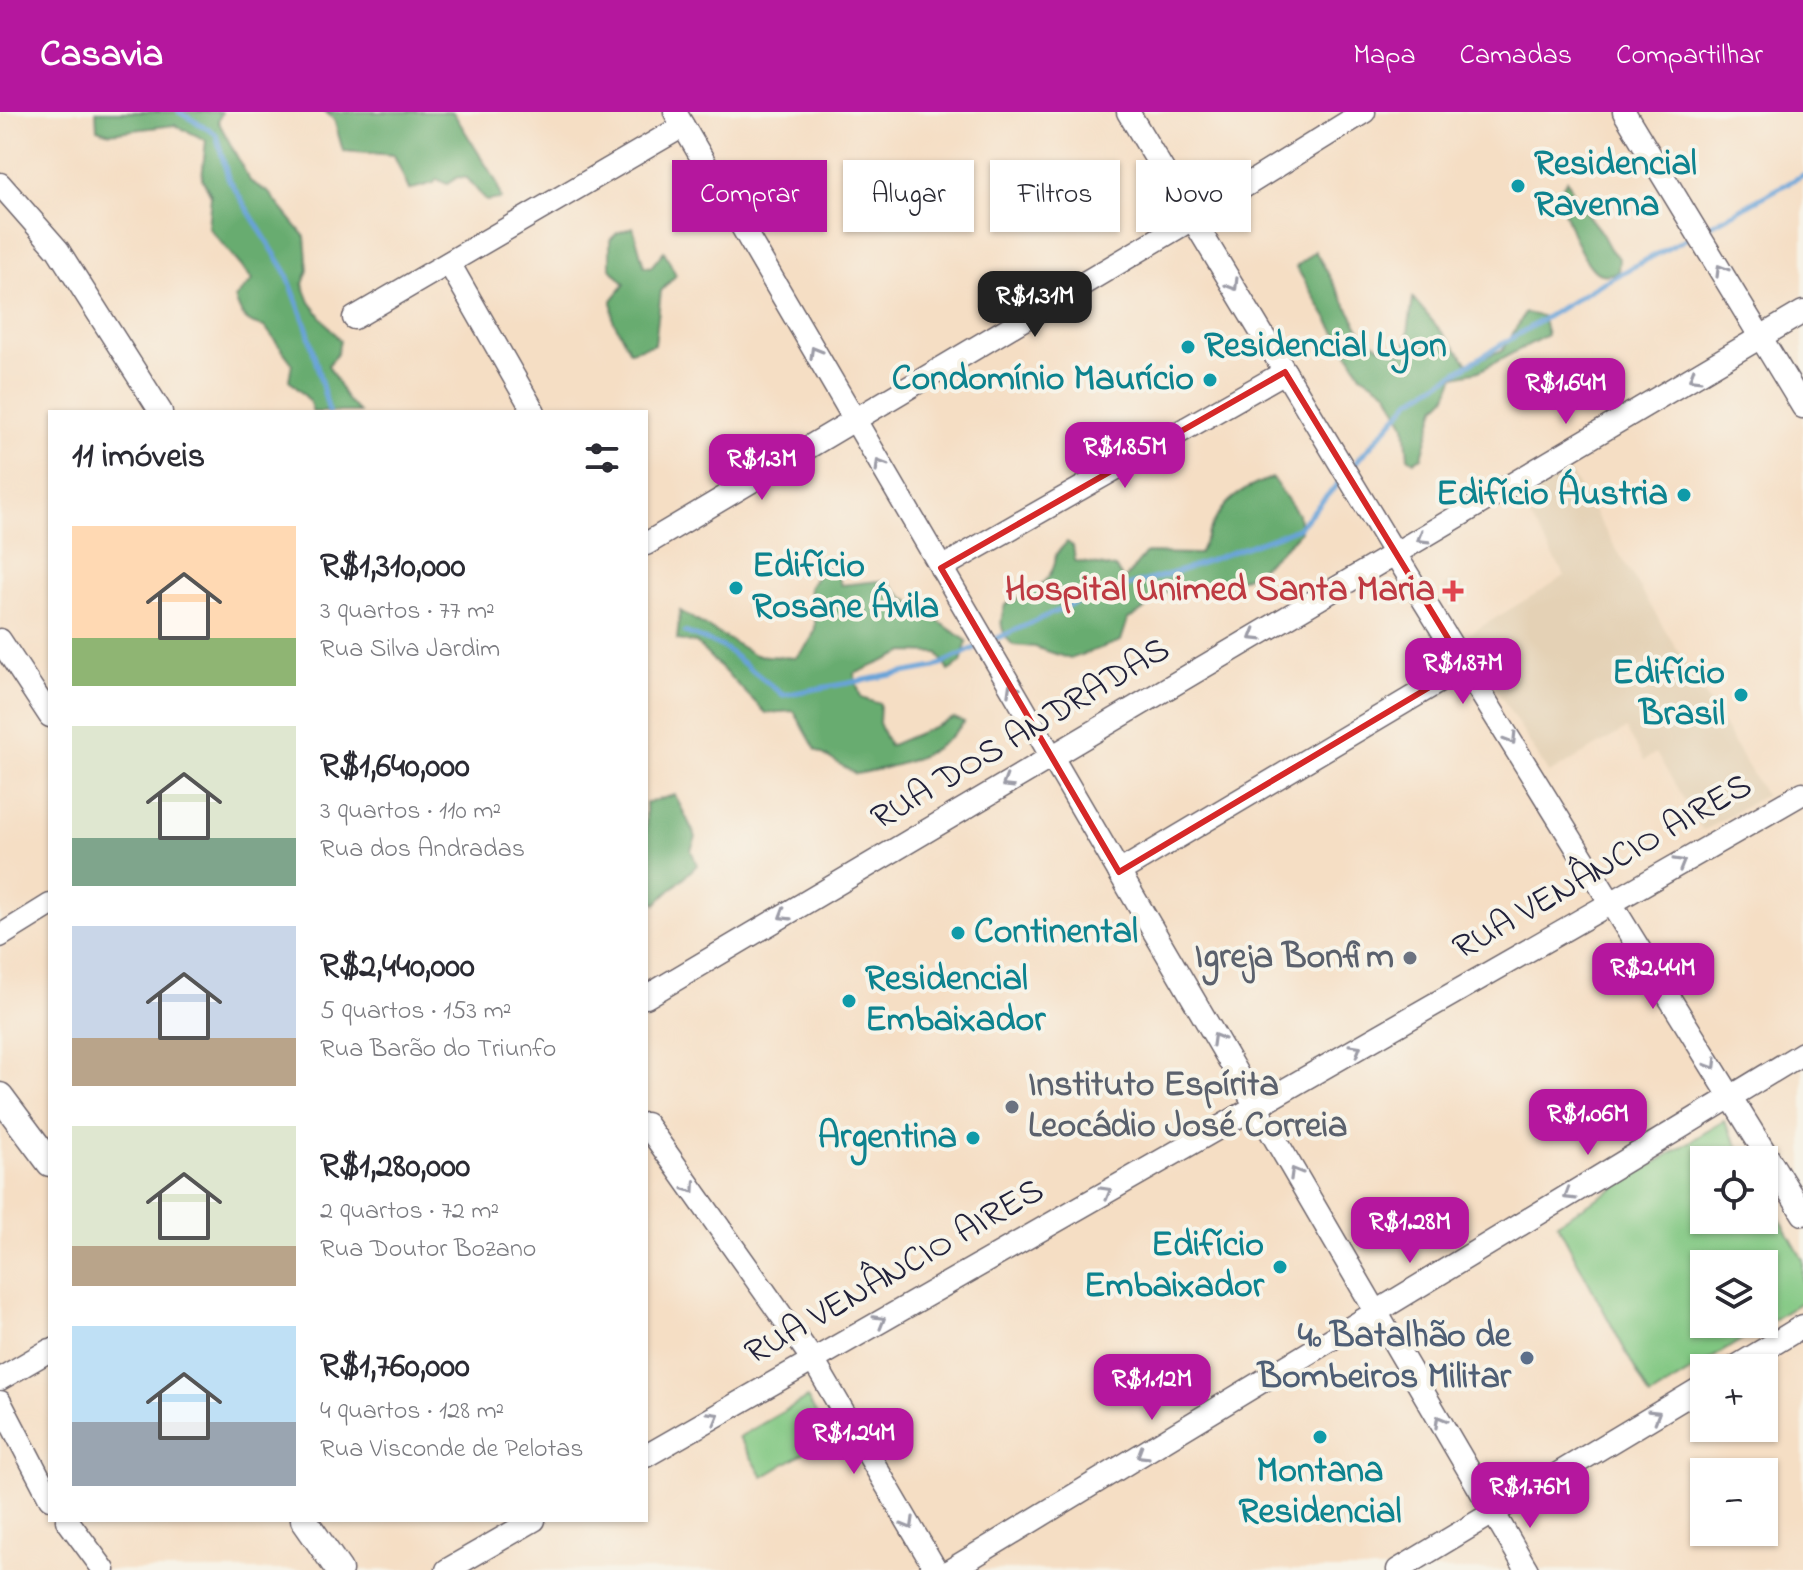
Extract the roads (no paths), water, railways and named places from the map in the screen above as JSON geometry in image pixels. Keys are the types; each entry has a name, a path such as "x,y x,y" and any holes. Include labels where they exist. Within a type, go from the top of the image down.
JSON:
{"main road":[{"path":"0,1096 48,1160"},
{"path":"305,1522 339,1570"}],"street":[{"path":"1128,112 1157,160"},
{"path":"1251,182 1364,112"},
{"path":"1624,112 1803,407"},
{"path":"354,318 449,263 679,119 1527,1570"},
{"path":"0,184 58,250 160,410"},
{"path":"648,543 1170,232"},
{"path":"1200,232 1803,1214"},
{"path":"449,263 533,410"},
{"name":"RUA DOS ANDRADAS","path":"648,996 1803,312"},
{"path":"941,568 1285,372"},
{"path":"0,640 48,713"},
{"path":"1119,872 1465,666"},
{"name":"RUA VENÂNCIO AIRES","path":"648,1455 1803,793"},
{"path":"0,936 48,906"},
{"path":"951,1570 1803,1053"},
{"path":"648,1127 813,1360 936,1570"},
{"path":"1757,1354 1803,1326"},
{"path":"0,1379 48,1351"},
{"path":"1398,1570 1690,1394"},
{"path":"0,1402 48,1494"},
{"path":"68,1522 104,1570"},
{"path":"447,1570 531,1522"}],"waterway":[{"path":"179,112 216,134 228,178 286,272 307,328 328,410"},
{"path":"1702,230 1803,175"},
{"path":"1351,468 1411,400 1597,286 1693,235"},
{"path":"991,641 1086,598 1180,571 1298,528 1342,479"},
{"path":"685,632 723,647 783,695 935,667 981,645"}],"place":[{"name":"Residencial Ravenna","path":"1518,186"},
{"name":"Residencial Lyon","path":"1188,347"},
{"name":"Condomínio Maurício","path":"1210,380"},
{"name":"Edifício Áustria","path":"1684,495"},
{"name":"Edifício Rosane Ávila","path":"736,588"},
{"name":"Hospital Unimed Santa Maria","path":"1453,591"},
{"name":"Edifício Brasil","path":"1741,695"},
{"name":"Continental","path":"958,933"},
{"name":"Igreja Bonfim","path":"1410,958"},
{"name":"Residencial Embaixador","path":"849,1001"},
{"name":"Instituto Espírita Leocádio José Correia","path":"1012,1107"},
{"name":"Argentina","path":"973,1138"},
{"name":"Edifício Embaixador","path":"1280,1267"},
{"name":"4º Batalhão de Bombeiros Militar","path":"1527,1358"},
{"name":"Montana Residencial","path":"1320,1437"}]}
